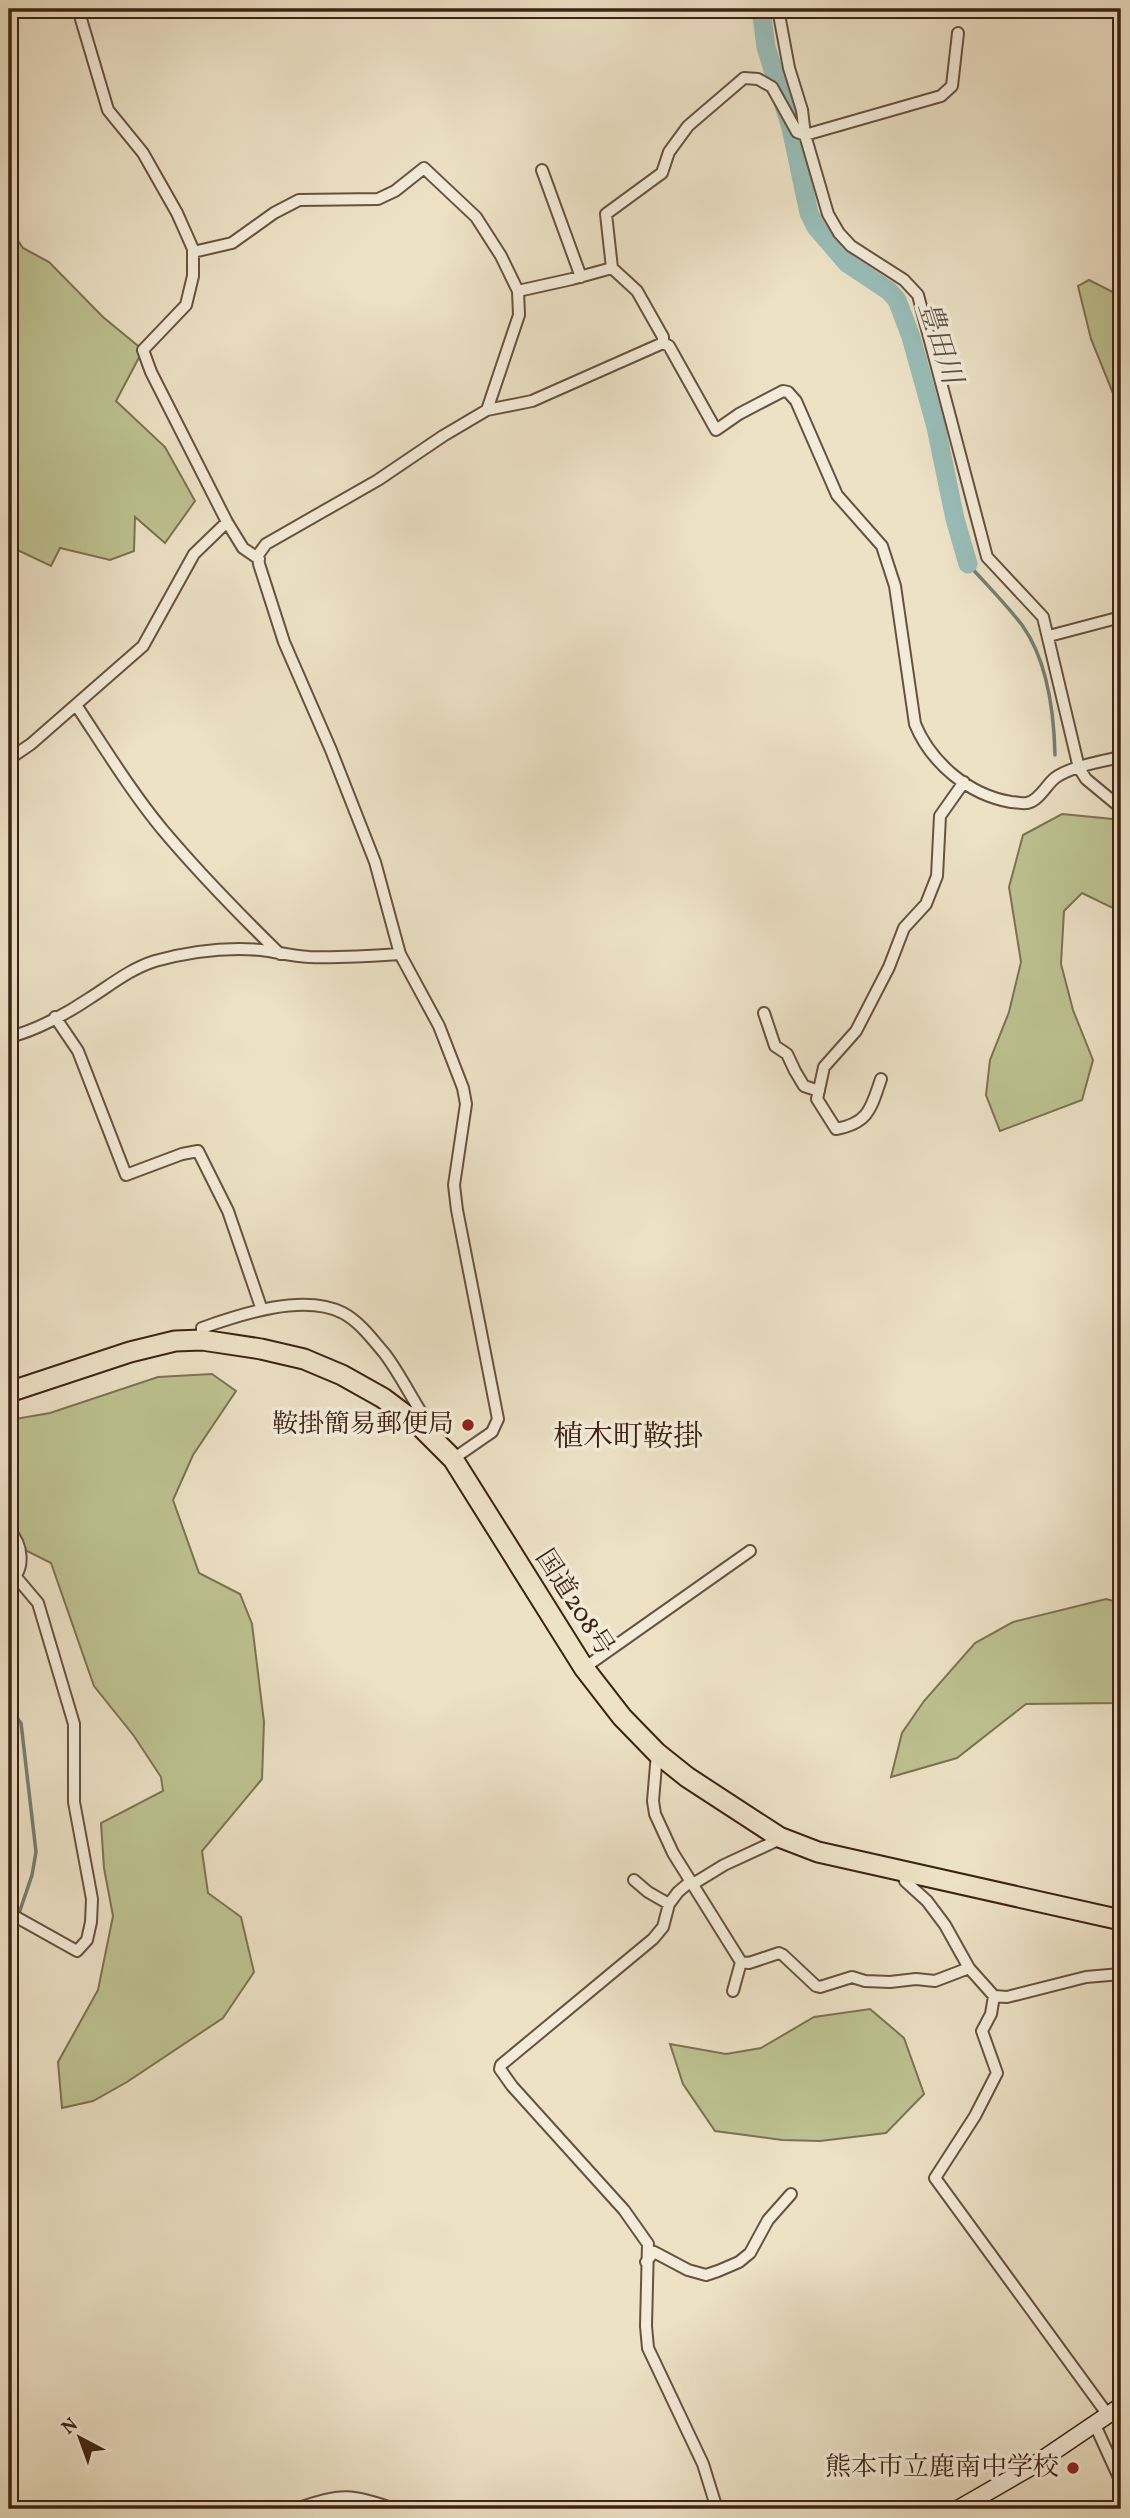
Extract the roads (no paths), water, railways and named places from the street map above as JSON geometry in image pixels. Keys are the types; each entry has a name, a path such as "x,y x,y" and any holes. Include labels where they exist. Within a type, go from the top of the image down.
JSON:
{"highway":[{"name":"国道208号","path":"9,1392 175,1341 202,1340 272,1351 304,1359 342,1375 383,1398 419,1425 453,1459 584,1668 622,1717 657,1753 687,1777 779,1837 818,1852 1121,1920"}],"street":[{"path":"78,9 108,110 143,153 177,213 193,252 193,276 186,305 143,350 151,372 227,522 243,548 258,559"},
{"path":"778,9 789,68 802,110 805,135 828,214 839,233 851,246 904,280 918,295 987,557 1043,617 1079,768 1086,779 1121,808"},
{"path":"663,343 663,337 637,291 612,268 606,214 662,173 669,152 688,126 744,78 758,79 772,87 797,132 805,135 941,96 952,86 958,33"},
{"path":"193,252 232,243 299,200 378,199 395,191 424,168 476,216 519,291 519,314 487,410"},
{"path":"542,170 581,277"},
{"path":"519,291 612,268"},
{"path":"202,1340 202,1328 239,1315 274,1307 324,1308 343,1313 365,1331 386,1355 417,1407 453,1459 492,1432 498,1419 454,1185 466,1104 463,1088 439,1026 400,954 374,862 328,742 284,642 258,555 266,544 378,480 487,410 532,401 663,343"},
{"path":"663,343 669,346 716,430 738,414 783,391 788,392 796,401 837,495 882,546 889,563 895,586 915,724 922,741 948,772 977,791 1000,800 1026,804 1033,801 1055,778 1065,772 1121,757"},
{"path":"9,759 143,646 194,554 227,522"},
{"path":"1049,636 1121,617"},
{"path":"76,705 162,829 281,955"},
{"path":"881,1079 871,1108 854,1126 836,1129 817,1099 824,1067 856,1031 889,967 904,928 926,904 937,876 940,816 964,782"},
{"path":"9,1037 29,1032 89,999 125,973 153,962 231,950 263,950 281,955 309,957 400,954"},
{"path":"764,1013 775,1046 788,1054 804,1086 819,1091"},
{"path":"55,1017 78,1051 126,1175 182,1154 198,1151 228,1211 262,1310"},
{"path":"9,1530 20,1553 21,1564 12,1580 38,1602 74,1724 74,1802 92,1899 87,1940 77,1951 9,1913"},
{"path":"584,1668 750,1551"},
{"path":"657,1753 653,1801 655,1814 673,1853 741,1962 733,1991"},
{"path":"717,2509 703,2464 648,2348 648,2245 638,2227 512,2086 500,2069 501,2065 653,1939 663,1927 669,1904 678,1892 779,1837"},
{"path":"903,1870 905,1881 927,1901 945,1925 968,1968 994,1996 1007,1997 1086,1977 1121,1974"},
{"path":"634,1880 669,1904"},
{"path":"741,1962 779,1953 820,1987 852,1977 865,1981 916,1979 935,1982 968,1968"},
{"path":"994,1996 982,2031 997,2073 975,2116 935,2178 1108,2415 1121,2482"},
{"path":"646,2262 654,2252 688,2270 706,2275 739,2262 750,2253 768,2220 791,2194"},
{"path":"958,2509 1031,2467 1108,2415"},
{"path":"297,2509 342,2495 356,2496 395,2509"}],"waterway":[{"name":"豊田川","path":"761,9 766,47 791,128 809,213 816,227 847,263 889,291 897,300 911,337 936,427 955,519 968,564"},
{"path":"968,564 1022,625 1038,654 1051,704 1055,755"},
{"path":"9,1708 21,1723 36,1852 32,1875 9,1943"}],"place":[{"name":"鞍掛簡易郵便局","path":"468,1425"},
{"name":"熊本市立鹿南中学校","path":"1073,2468"}],"district":[{"name":"植木町鞍掛","path":"628,1438"}]}
